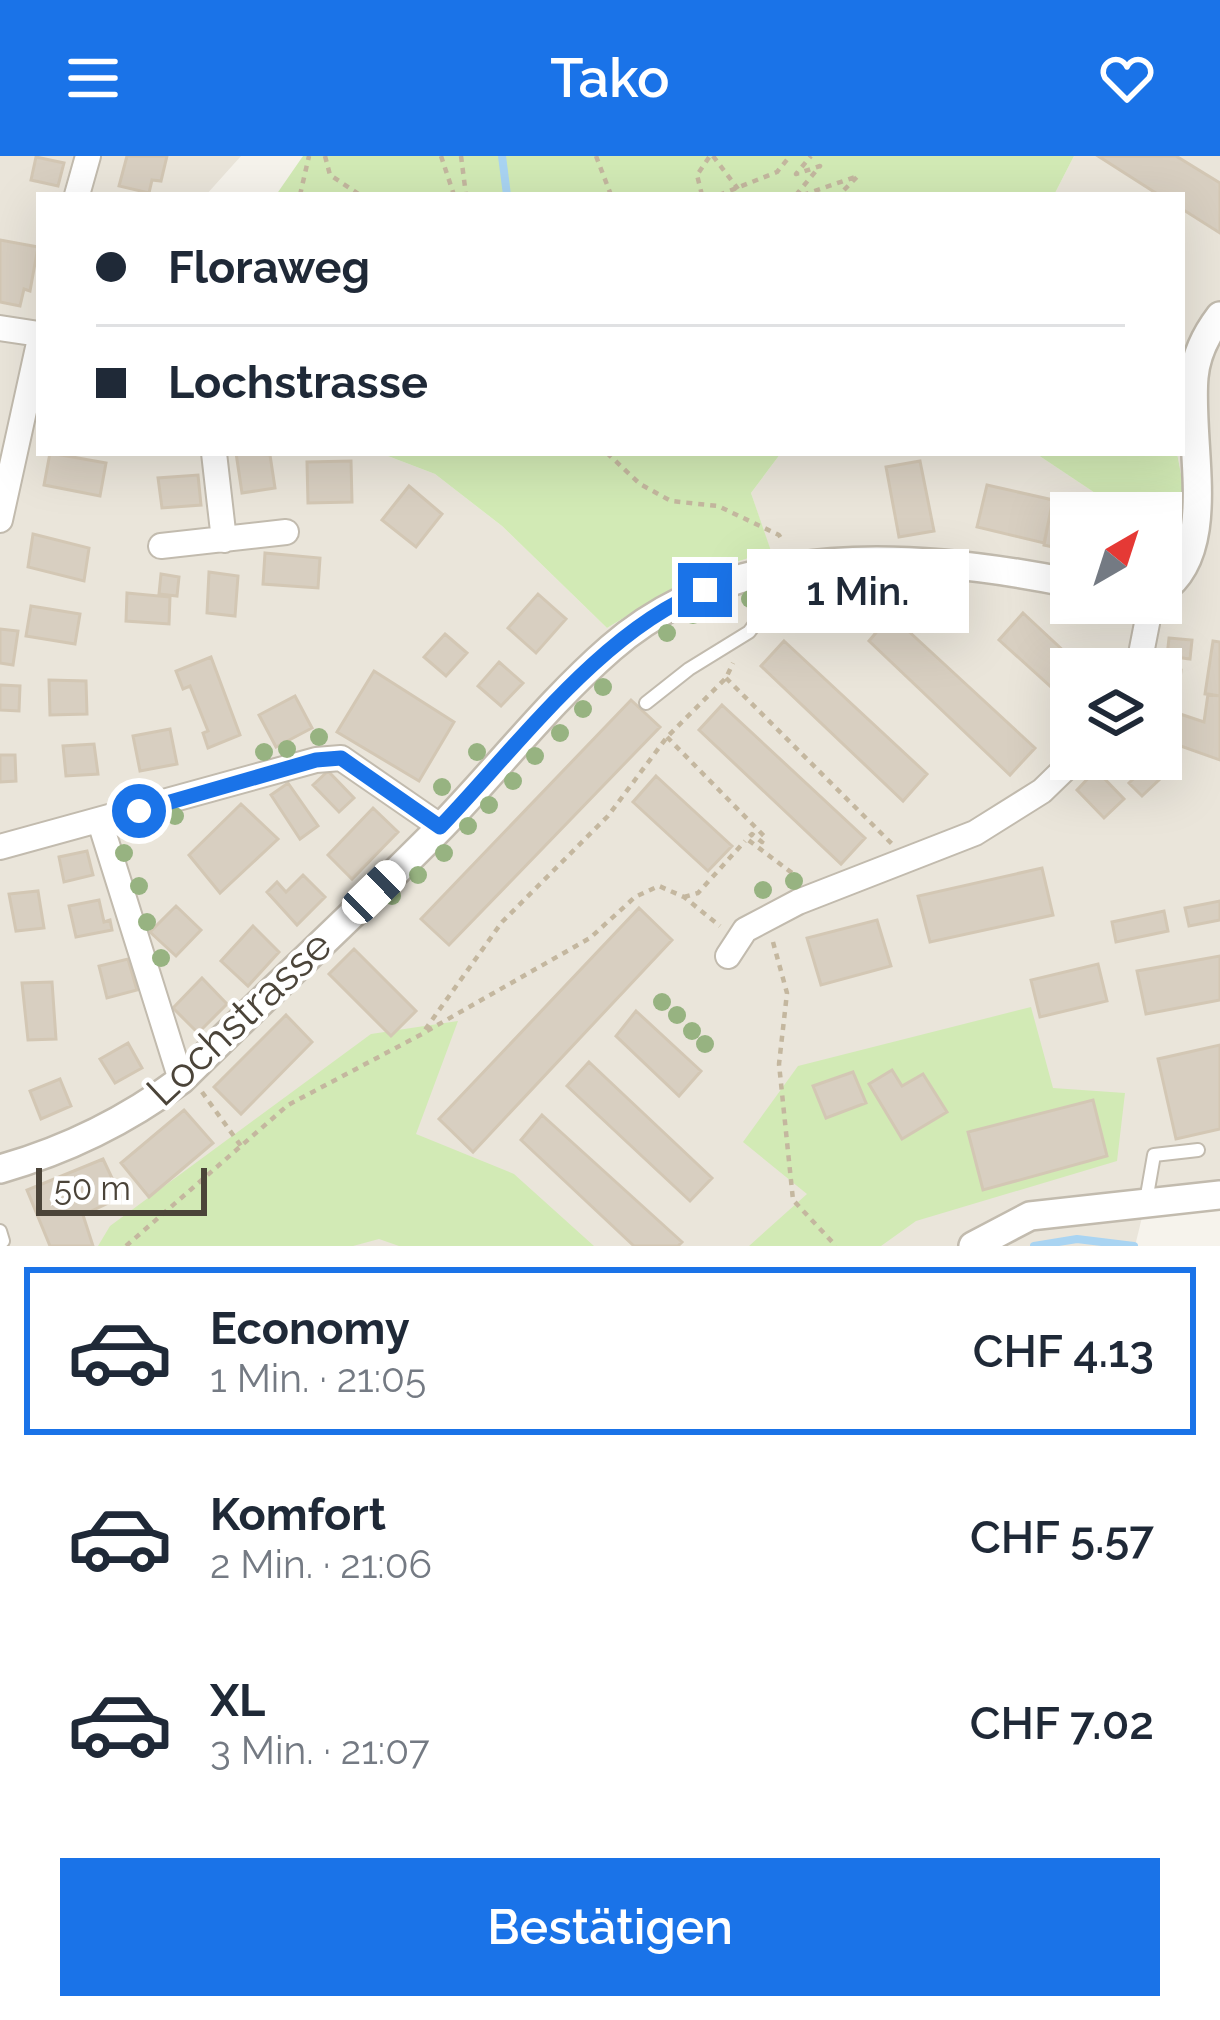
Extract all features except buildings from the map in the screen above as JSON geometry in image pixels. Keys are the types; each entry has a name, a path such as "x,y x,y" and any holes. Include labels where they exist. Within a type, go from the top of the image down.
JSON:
{"street":[{"path":"78,192 88,156"},
{"path":"1182,574 1198,561 1212,527 1213,496 1194,376 1200,350 1220,316"},
{"path":"0,328 36,338"},
{"path":"0,520 30,423 36,367"},
{"path":"214,456 224,540"},
{"path":"161,546 286,532"},
{"name":"Lochstrasse","path":"0,1168 57,1151 139,1111 184,1076 440,827 609,649 644,622 713,587 797,566 882,560 959,564 1050,579"},
{"path":"0,847 316,760 341,758 440,827"},
{"path":"740,941 819,894 975,833 1053,780"},
{"path":"100,822 184,1076"},
{"path":"973,1246 1030,1216 1220,1195"}],"lane":[{"path":"646,704 688,669 749,632 773,600"},
{"path":"1146,1201 1154,1155 1198,1150"}],"path":[{"path":"301,192 309,156"},
{"path":"325,156 330,175 356,192"},
{"path":"441,156 453,192"},
{"path":"461,156 466,192"},
{"path":"596,156 610,192"},
{"path":"701,192 697,175 712,156 738,189"},
{"path":"728,192 777,172 790,156"},
{"path":"802,192 820,166 796,174 811,156"},
{"path":"809,192 858,176 842,192"},
{"path":"610,456 640,484 671,501 718,506 779,536 797,566"},
{"path":"422,1034 502,922 608,816 667,737 726,678 749,632"},
{"path":"726,678 907,859"},
{"path":"667,737 765,837 762,842 752,834 698,893 684,896"},
{"path":"747,839 819,894"},
{"path":"126,1246 288,1105 590,938 635,896 659,886 684,896 740,941 775,945 787,993 778,1064 793,1200 836,1246"},
{"path":"184,1076 241,1145"}],"shaded area":[{"path":"0,156 241,156 209,192 36,192 36,456 388,456 435,474 502,526 607,628 694,575 770,551 751,493 779,456 1040,456 1094,492 1050,492 1050,624 1182,624 1182,515 1187,506 1178,456 1185,456 1185,192 1056,192 1074,156 1220,156 1220,1195 1146,1201 1135,1246 0,1246"}],"green space":[{"path":"303,156 1074,156 1056,192 278,192"},
{"path":"388,456 779,456 751,493 771,551 694,575 607,628 502,526 435,474"},
{"path":"1040,456 1178,456 1187,506 1182,515 1182,492 1094,492"},
{"path":"1031,1007 1053,1088 1125,1093 1117,1161 916,1221 881,1246 749,1246 807,1194 743,1142 798,1066"},
{"path":"458,1021 416,1134 514,1174 594,1246 399,1246 379,1239 353,1246 98,1246 110,1226 371,1034"}],"waterway":[{"path":"502,156 507,192"},
{"path":"1034,1246 1077,1239 1134,1246"}],"route":[{"path":"139,811 316,760 341,758 440,827 609,649 644,622 705,590"}]}
